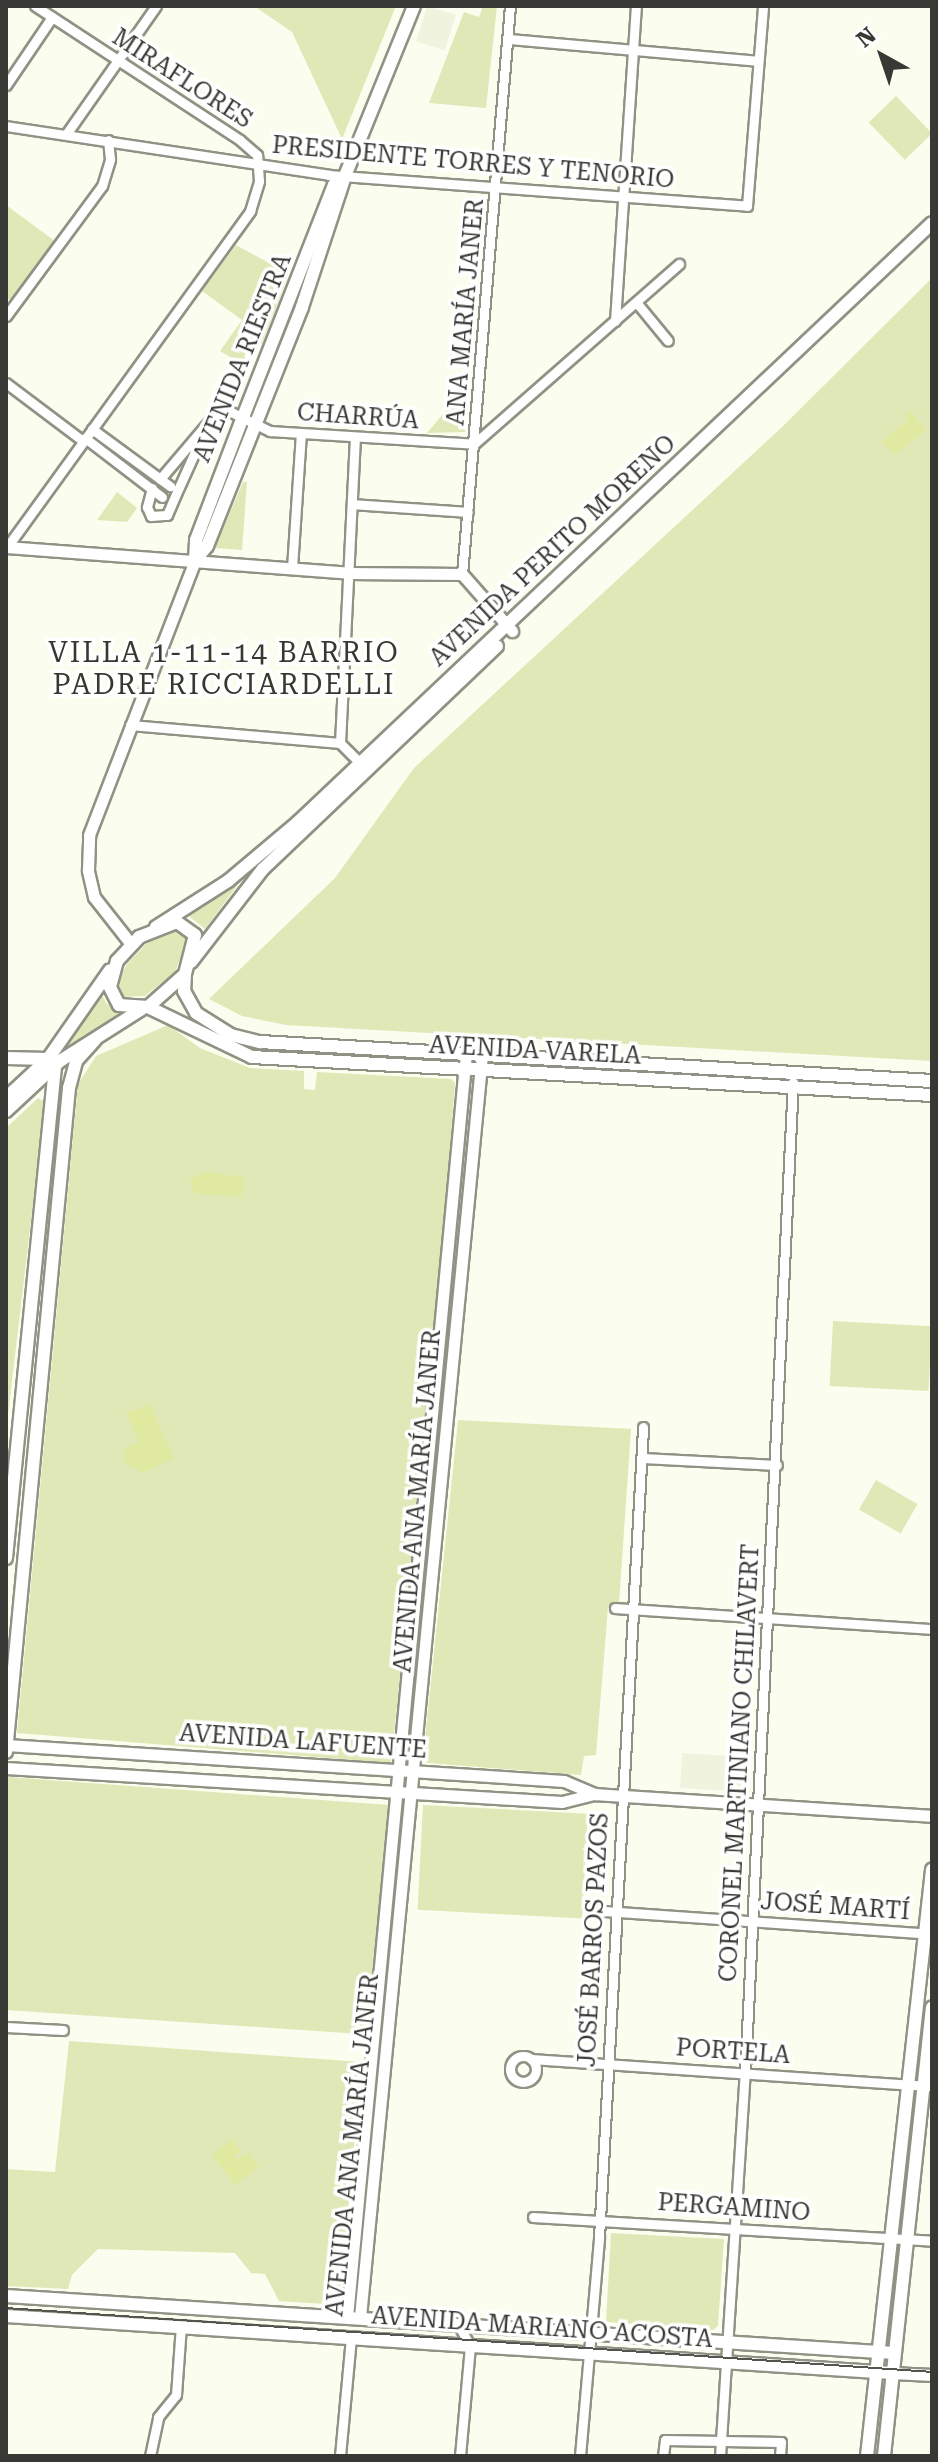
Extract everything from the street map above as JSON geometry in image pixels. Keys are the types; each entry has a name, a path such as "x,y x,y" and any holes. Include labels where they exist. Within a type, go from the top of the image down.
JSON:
{"main road":[{"name":"AVENIDA RIESTRA","path":"195,560 196,540 295,305 334,185 345,176 414,6"},
{"name":"AVENIDA PERITO MORENO","path":"145,1008 188,968 268,865 509,628 932,223"},
{"name":"AVENIDA PERITO MORENO","path":"117,961 131,944 249,864 509,628 932,233"},
{"name":"AVENIDA VARELA","path":"156,927 177,922 192,929 196,941 188,968 188,1003 231,1035 260,1042 932,1081"},
{"name":"AVENIDA VARELA","path":"117,961 112,998 124,1007 145,1008 252,1057 932,1095"},
{"path":"6,1111 35,1084 117,961"},
{"path":"6,1098 51,1062 95,1040 145,1008"},
{"path":"6,1752 70,1079 76,1061 95,1040"},
{"path":"6,1058 51,1062"},
{"path":"6,1558 51,1062"},
{"path":"654,1080 655,1063"},
{"path":"35,1084 44,1084 50,1091"},
{"path":"37,1221 55,1223"},
{"path":"867,2456 907,2085 928,1934 932,1870"},
{"path":"884,2456 927,2086 932,2008"},
{"name":"AVENIDA MARIANO ACOSTA","path":"6,2296 894,2353"},
{"name":"AVENIDA MARIANO ACOSTA","path":"6,2316 892,2373"},
{"name":"AVENIDA ANA MARÍA JANER","path":"351,2337 354,2317"}],"street":[{"name":"MIRAFLORES","path":"35,6 240,140 257,155 259,164"},
{"path":"67,133 156,6"},
{"name":"ANA MARÍA JANER","path":"462,574 510,6"},
{"path":"615,321 636,6"},
{"path":"508,39 758,61 763,6"},
{"path":"6,85 52,17"},
{"name":"PRESIDENTE TORRES Y TENORIO","path":"6,126 345,176 747,206 758,61"},
{"path":"6,316 102,186 110,159 108,140"},
{"path":"7,547 250,211 259,164"},
{"path":"474,444 679,264"},
{"path":"636,302 668,341"},
{"path":"6,383 162,497 163,488 174,492"},
{"name":"CHARRÚA","path":"211,416 221,407 249,420 301,434 474,444"},
{"path":"160,479 211,416"},
{"path":"152,488 147,507 151,516 167,515 174,492 211,416"},
{"path":"92,429 174,492"},
{"path":"292,568 301,434"},
{"path":"340,743 355,438"},
{"path":"352,504 468,512"},
{"path":"7,547 349,573 462,574 509,628"},
{"name":"AVENIDA RIESTRA","path":"131,944 94,897 87,852 101,796 195,560"},
{"path":"130,725 340,743 360,763"},
{"name":"AVENIDA ANA MARÍA JANER","path":"354,2317 356,2213 466,1053"},
{"name":"AVENIDA ANA MARÍA JANER","path":"354,2317 370,2214 413,1793 482,1054"},
{"name":"CORONEL MARTINIANO CHILAVERT","path":"720,2456 745,2073 755,1804 777,1465 794,1071"},
{"path":"443,1314 448,1321 458,1320"},
{"name":"JOSÉ BARROS PAZOS","path":"580,2456 599,2219 643,1427"},
{"path":"642,1458 777,1465"},
{"path":"615,1608 932,1629"},
{"name":"AVENIDA LAFUENTE","path":"6,1745 564,1781 595,1794"},
{"name":"AVENIDA LAFUENTE","path":"6,1768 562,1802 595,1794 932,1816"},
{"name":"JOSÉ MARTÍ","path":"591,1910 928,1934"},
{"path":"6,2027 63,2030"},
{"path":"372,2051 386,2052"},
{"name":"PORTELA","path":"531,2059 927,2086"},
{"path":"356,2213 370,2214"},
{"name":"PERGAMINO","path":"533,2217 932,2241"},
{"path":"458,2324 470,2346 460,2456"},
{"path":"150,2456 158,2417 176,2395 181,2326"},
{"path":"340,2456 351,2337"},
{"name":"AVENIDA MARIANO ACOSTA","path":"892,2373 932,2375"},
{"path":"663,2456 665,2440 781,2442 780,2456"}],"shaded area":[{"path":"254,6 396,6 342,139 292,32"},
{"path":"427,6 456,15 445,50 416,41"},
{"path":"483,6 497,6 486,108 429,103 464,12 479,17"},
{"path":"896,96 932,133 905,160 869,122"},
{"path":"6,205 59,244 15,303 6,297"},
{"path":"236,245 289,274 262,344 251,340 244,357 250,359 247,367 220,351 242,320 202,291"},
{"path":"932,278 932,1061 286,1025 242,1016 209,999 335,878 414,768 781,428"},
{"path":"453,402 467,404 465,432 427,433"},
{"path":"911,411 926,430 894,455 882,441 908,420 905,415"},
{"path":"243,482 247,482 242,550 215,548"},
{"path":"117,492 137,508 127,522 97,520"},
{"path":"243,878 205,929 186,914"},
{"path":"173,930 188,940 175,972 145,996 121,997 116,985 127,964 149,941"},
{"path":"100,990 106,1003 126,1014 59,1055"},
{"path":"168,1025 200,1048 250,1068 304,1071 304,1089 315,1090 317,1072 451,1079 455,1083 438,1317 391,1763 17,1733 78,1084 96,1056"},
{"path":"38,1098 45,1102 6,1432 6,1128"},
{"path":"203,1172 243,1177 242,1197 194,1193 190,1180"},
{"path":"833,1321 932,1326 928,1391 830,1386"},
{"path":"150,1404 174,1459 141,1473 124,1461 126,1449 139,1442 126,1413"},
{"path":"458,1420 631,1429 619,1604 608,1608 596,1755 584,1756 581,1775 427,1763 423,1758"},
{"path":"876,1480 918,1504 901,1533 859,1509"},
{"path":"682,1753 748,1757 747,1787 741,1792 680,1788"},
{"path":"8,1777 389,1805 367,2029 360,2034 6,2010"},
{"path":"423,1805 588,1814 582,1918 418,1910"},
{"path":"69,2041 362,2062 339,2305 279,2301 265,2274 251,2273 235,2253 98,2249 72,2275 68,2289 6,2286 6,2169 55,2172"},
{"path":"232,2139 241,2151 234,2156 237,2160 248,2153 259,2167 235,2185 212,2155"},
{"path":"611,2233 724,2239 718,2326 713,2330 606,2322"}],"tram line":[{"path":"6,2308 932,2372"}],"district":[{"name":"VILLA 1-11-14 BARRIO PADRE RICCIARDELLI","path":"224,669"}]}
